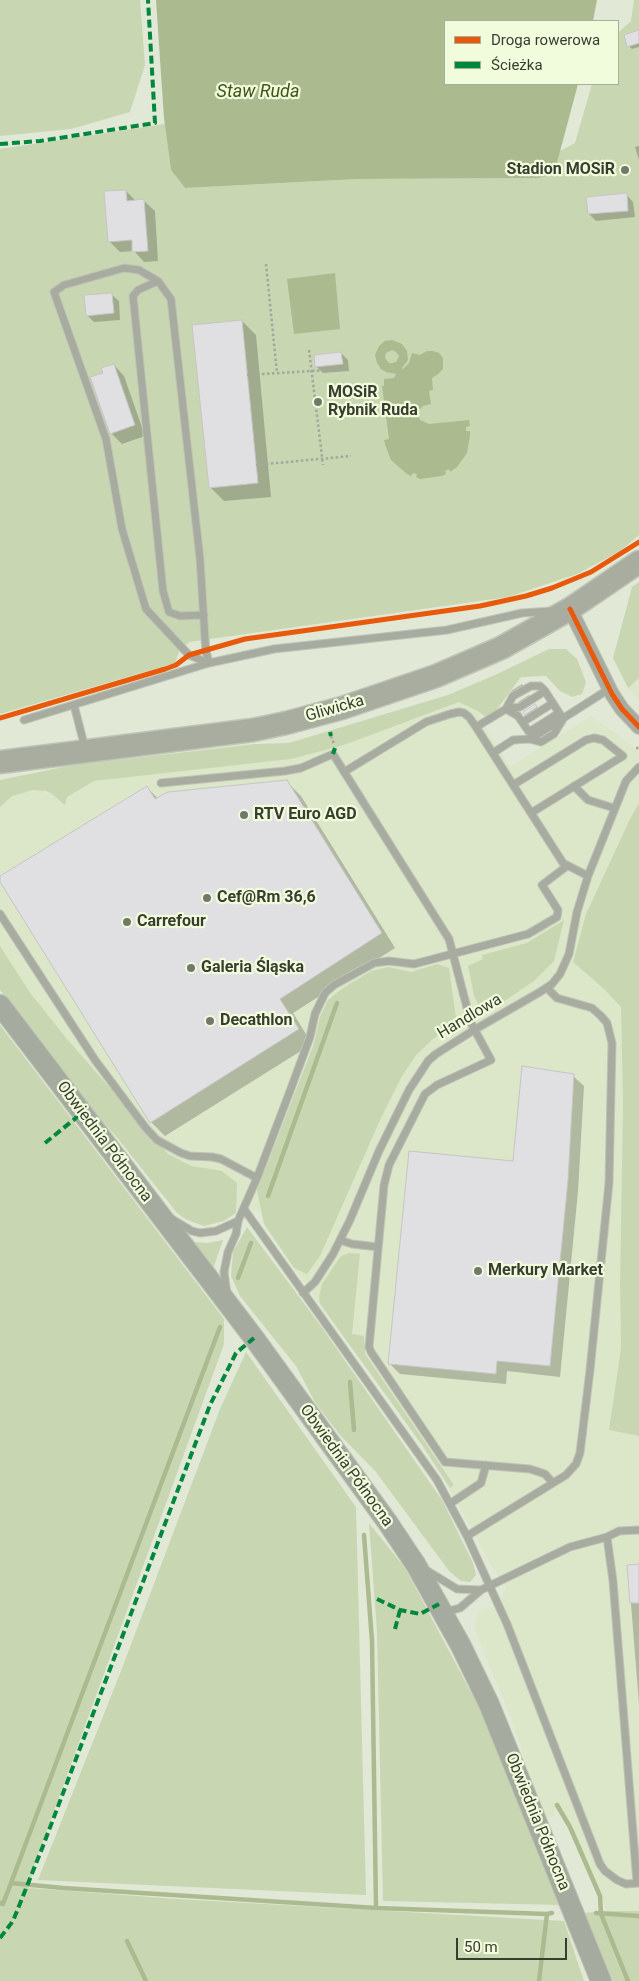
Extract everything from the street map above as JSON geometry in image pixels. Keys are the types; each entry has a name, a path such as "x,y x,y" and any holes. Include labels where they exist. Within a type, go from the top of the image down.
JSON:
{"main road":[{"name":"Gliwicka","path":"0,762 215,735 286,723 342,708 436,676 483,657 526,623 570,609 639,562"},
{"name":"Obwiednia Północna","path":"0,1005 229,1307 416,1564 472,1668 506,1743 601,1981"}],"street":[{"path":"570,609 609,690 622,709 639,727"}],"lane":[{"path":"124,268 139,270 158,281 171,299 200,558 206,651 209,663 190,655 146,609 122,528 106,439 54,292 64,285 124,268"},
{"path":"158,281 138,290 133,296 163,591 168,612 180,616 204,615"},
{"path":"24,720 209,663 274,649 526,623"},
{"path":"506,709 513,696 535,685 545,690 561,716"},
{"path":"476,727 506,709 520,707 545,690"},
{"path":"506,709 518,716 529,732 609,690"},
{"path":"522,722 553,703"},
{"path":"74,705 86,751"},
{"path":"344,772 414,728 450,714 464,713 476,727 560,859 567,866 588,876"},
{"path":"493,753 513,740 530,739 561,716"},
{"path":"513,785 586,740 594,738 603,740 623,756 531,813"},
{"path":"161,783 285,771 301,768 333,754 449,939 474,1030 490,1060 437,1085 422,1098 389,1165 384,1186 369,1347 370,1352 445,1462 540,1472 553,1483"},
{"name":"Handlowa","path":"303,1293 321,1274 340,1240 379,1151 415,1079 436,1054 547,988 560,974 566,963 588,876 626,782 639,767"},
{"path":"574,786 588,800 614,808"},
{"path":"229,1307 224,1272 225,1261 236,1234 238,1220 257,1178 310,1038 315,1014 325,993 334,985 374,963 389,961 414,964 520,938 557,917 558,910 542,885 567,866"},
{"path":"0,914 95,1060 145,1128 157,1140 181,1153 190,1156 221,1159 257,1178"},
{"path":"467,1536 553,1483 573,1468 580,1454 609,1184 612,1043 608,1023 592,1008 557,998 547,988"},
{"path":"154,1207 185,1227 200,1233 216,1231 238,1220"},
{"path":"244,1209 417,1450 450,1503 507,1624 600,1864 617,1880 626,1884 638,1883 613,1581 607,1537"},
{"path":"340,1240 378,1248"},
{"path":"450,1503 481,1483 486,1465"},
{"path":"444,1613 465,1605 481,1590 490,1585 570,1547 607,1537 619,1531 639,1530"},
{"path":"416,1564 458,1589 481,1590"}],"path":[{"path":"266,264 277,373"},
{"path":"309,350 323,465"},
{"path":"247,375 343,369"},
{"path":"256,465 351,456"},
{"path":"331,736 335,748"}],"shaded area":[{"path":"0,0 140,0 145,65 130,112 71,129 0,136"},
{"name":"MOSiR Rybnik Ruda","path":"634,0 639,0 639,535 620,551 577,574 508,597 189,642 179,652 175,663 0,714 0,149 165,124 171,170 185,188 358,179 539,178 554,174 560,151 575,143 592,85 619,85 619,32 631,21"},
{"path":"639,582 639,678 628,688 613,658 632,587"},
{"path":"549,649 566,649 577,659 586,682 582,694 572,697 560,691 546,676 521,677 489,720 478,711 459,702 344,745 291,759 94,781 67,797 65,805 46,791 33,790 12,796 0,807 0,780 73,765 255,744 289,743 448,695"},
{"path":"639,678 639,700 628,688"},
{"path":"472,696 489,734 510,767 591,716 639,751 639,803 586,914 573,962 604,989 621,1007 623,1104 620,1285 621,1348 609,1430 639,1436 639,1911 607,1911 563,1810 554,1809 554,1816 544,1819 510,1715 475,1627 476,1618 483,1608 499,1606 506,1587 491,1565 448,1486 422,1445 294,1268 264,1224 260,1211 245,1208 195,1214 31,994 0,946 0,807 12,796 23,792 40,790 59,798 67,797 94,781 291,759 344,745"},
{"path":"639,803 639,1436 609,1430 621,1348 620,1285 623,1104 621,1007 604,989 573,962 586,914"},
{"path":"564,920 554,961 534,981 509,998 486,1012 480,1009 474,995 468,966 483,959 482,955 527,943"},
{"path":"0,946 31,994 66,1038 168,1154 191,1166 222,1171 237,1183 236,1213 224,1221 204,1226 187,1220 177,1213 115,1135 82,1101 0,990"},
{"path":"437,964 449,968 457,1025 434,1038 416,1055 402,1076 380,1120 320,1256 307,1274 294,1268 264,1224 257,1190 314,1044 320,1017 328,1000 343,988 371,971 389,967 411,972"},
{"path":"0,1025 224,1319 224,1344 34,1866 29,1888 177,1899 564,1921 584,1981 0,1981"},
{"path":"247,1227 323,1329 442,1500 473,1563 476,1575 470,1582 461,1581 449,1571 376,1472 340,1435 316,1404 296,1366 240,1296 231,1276 233,1252"},
{"path":"223,1240 212,1268 193,1242 208,1243"},
{"path":"349,1253 360,1254 352,1334 364,1336 365,1354 454,1485 450,1488 422,1445 320,1304 319,1297 322,1284 341,1256"},
{"path":"246,1352 356,1507 366,1895 38,1880 121,1671 220,1409"},
{"path":"369,1523 405,1568 484,1717 561,1905 383,1901 377,1632"},
{"path":"639,1911 639,1981 611,1981 583,1913"}],"water":[{"name":"Staw Ruda","path":"156,0 597,0 593,20 444,20 444,85 578,85 554,174 539,178 358,179 185,188 171,170 164,118"},
{"path":"335,273 340,329 294,334 287,279"},
{"path":"392,340 402,344 407,351 408,360 403,369 409,363 412,353 420,355 427,351 433,351 439,353 443,358 443,369 432,378 433,390 429,391 431,404 423,406 419,410 420,420 429,424 469,420 470,426 466,427 466,431 470,431 470,436 467,453 457,467 450,472 449,469 445,471 446,474 442,476 420,479 416,477 417,474 413,473 411,476 407,474 391,460 384,440 389,439 382,386 384,386 384,379 394,378 396,374 381,369 375,355 379,346 385,341","holes":["392,350 399,356 397,361 389,363 385,358 386,353"]}],"building":[{"path":"639,30 639,43 627,47 624,35"},
{"path":"126,190 127,201 144,199 148,251 132,252 132,240 108,242 104,191"},
{"path":"627,193 628,211 588,214 586,197"},
{"path":"112,293 114,313 86,316 84,295"},
{"path":"242,320 258,483 209,488 192,325"},
{"path":"341,352 343,364 315,367 314,355"},
{"path":"114,364 135,425 110,434 90,377 103,373 101,368"},
{"path":"535,704 537,707 525,715 523,712"},
{"name":"Galeria Śląska","path":"287,780 382,933 280,999 299,1029 150,1123 0,882 0,876 147,786 155,799 168,792"},
{"name":"Merkury Market","path":"522,1066 574,1074 568,1180 550,1366 497,1361 496,1374 388,1364 409,1151 513,1161"},
{"path":"639,1564 639,1603 630,1603 627,1565"}],"waterway":[{"path":"268,1196 337,1003"},
{"path":"238,1278 251,1243"},
{"path":"0,1903 3,1904 220,1327"},
{"path":"350,1382 354,1430"},
{"path":"364,1535 372,1641 376,1908"},
{"path":"557,1805 570,1827 600,1896 601,1914 628,1981"},
{"path":"11,1883 376,1908 547,1914"},
{"path":"539,1981 547,1914 552,1913"},
{"path":"596,1913 639,1916"},
{"path":"127,1941 146,1981"}],"marked path":[{"path":"0,144 40,141 155,123 148,0"},
{"path":"330,732 331,736"},
{"path":"333,754 335,748"},
{"path":"45,1143 82,1113"},
{"path":"0,1938 13,1921 43,1846 210,1405 236,1353 254,1338"},
{"path":"377,1599 400,1610 420,1614 439,1604"},
{"path":"395,1629 400,1610"}],"cycle path":[{"path":"0,718 165,669 176,665 189,655 245,639 480,606 526,596 552,588 591,572 639,542"},
{"path":"570,609 612,694 622,709 639,727"}],"place":[{"name":"Stadion MOSiR","path":"625,170"},
{"name":"MOSiR Rybnik Ruda","path":"318,402"},
{"name":"RTV Euro AGD","path":"244,815"},
{"name":"Cef@Rm 36,6","path":"207,898"},
{"name":"Carrefour","path":"127,922"},
{"name":"Galeria Śląska","path":"191,968"},
{"name":"Decathlon","path":"210,1021"},
{"name":"Merkury Market","path":"478,1271"}]}
